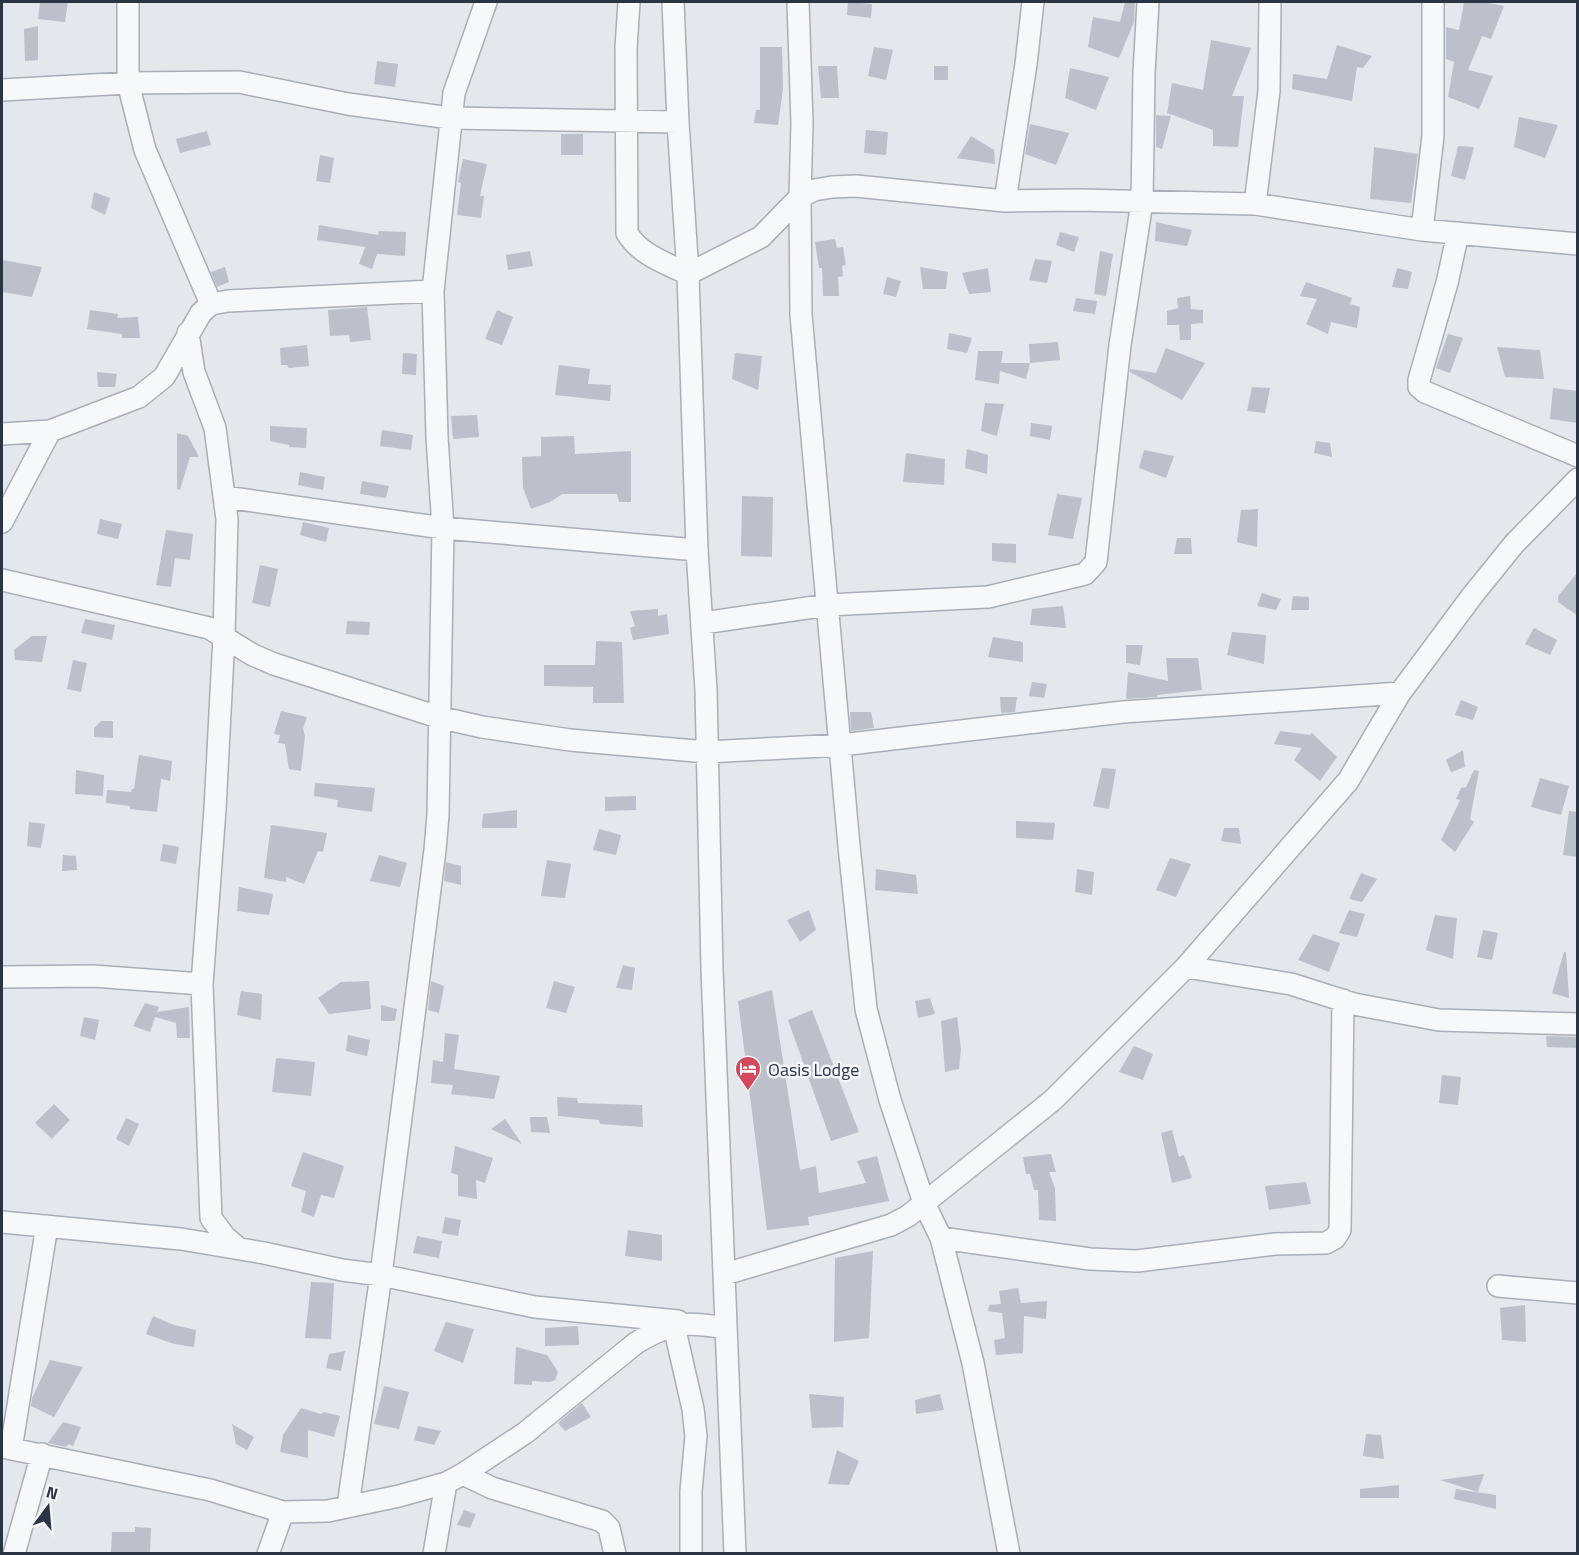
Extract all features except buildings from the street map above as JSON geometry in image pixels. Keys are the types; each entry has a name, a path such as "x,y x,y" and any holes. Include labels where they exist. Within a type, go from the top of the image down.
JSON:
{"street":[{"path":"128,2 128,82 145,150 211,304"},
{"path":"348,1506 381,1275 435,850 438,815 443,528 437,437 433,291 450,118 457,84 486,2"},
{"path":"629,2 626,48 627,233 634,244 646,253 688,274"},
{"path":"674,2 678,122 688,274 697,550 703,623 712,969 735,1554"},
{"path":"798,2 802,123 801,315 866,1009 890,1100 924,1203 941,1238 973,1363 1009,1554"},
{"path":"1005,201 1033,2"},
{"path":"703,623 828,605 988,597 1085,574 1091,570 1096,562 1120,345 1142,202 1144,73 1148,2"},
{"path":"1255,204 1269,91 1270,2"},
{"path":"1422,230 1432,136 1433,2 1428,2"},
{"path":"2,90 128,82 239,82 348,104 450,118 627,123 678,122"},
{"path":"688,274 761,237 800,197 814,190 856,186 1005,201 1255,204 1422,230 1578,244"},
{"path":"1458,233 1419,387 1425,392 1578,456"},
{"path":"2,434 50,431 139,397 164,377 188,333 201,313 211,304 228,301 433,291"},
{"path":"188,333 194,372 214,428 227,519 225,636 202,984 211,1218 225,1237 238,1248"},
{"path":"2,522 50,431"},
{"path":"725,1274 891,1225 908,1216 1053,1100 1186,967 1348,781 1401,693 1472,596 1507,553 1578,479"},
{"path":"225,497 443,528 697,550"},
{"path":"2,580 209,628 253,655 274,664 438,717 482,727 570,740 707,752 841,745 1123,712 1401,693"},
{"path":"1186,967 1291,984 1354,1004 1439,1020 1578,1024"},
{"path":"2,977 93,976 202,984"},
{"path":"941,1238 1090,1259 1137,1261 1275,1244 1326,1244 1335,1238 1340,1230 1343,1000"},
{"path":"2,1222 182,1239 238,1248 342,1270 381,1275 535,1307 725,1328"},
{"path":"47,1226 6,1448 210,1490 283,1512 328,1511 399,1496 454,1479 525,1433 636,1343 652,1334 684,1324"},
{"path":"1498,1286 1578,1293"},
{"path":"684,1324 696,1436 691,1491 691,1554"},
{"path":"14,1554 42,1454"},
{"path":"434,1554 454,1479"},
{"path":"454,1479 602,1521 609,1528 615,1554"},
{"path":"268,1554 283,1512"}],"place":[{"name":"Oasis Lodge","path":"748,1092"}]}
